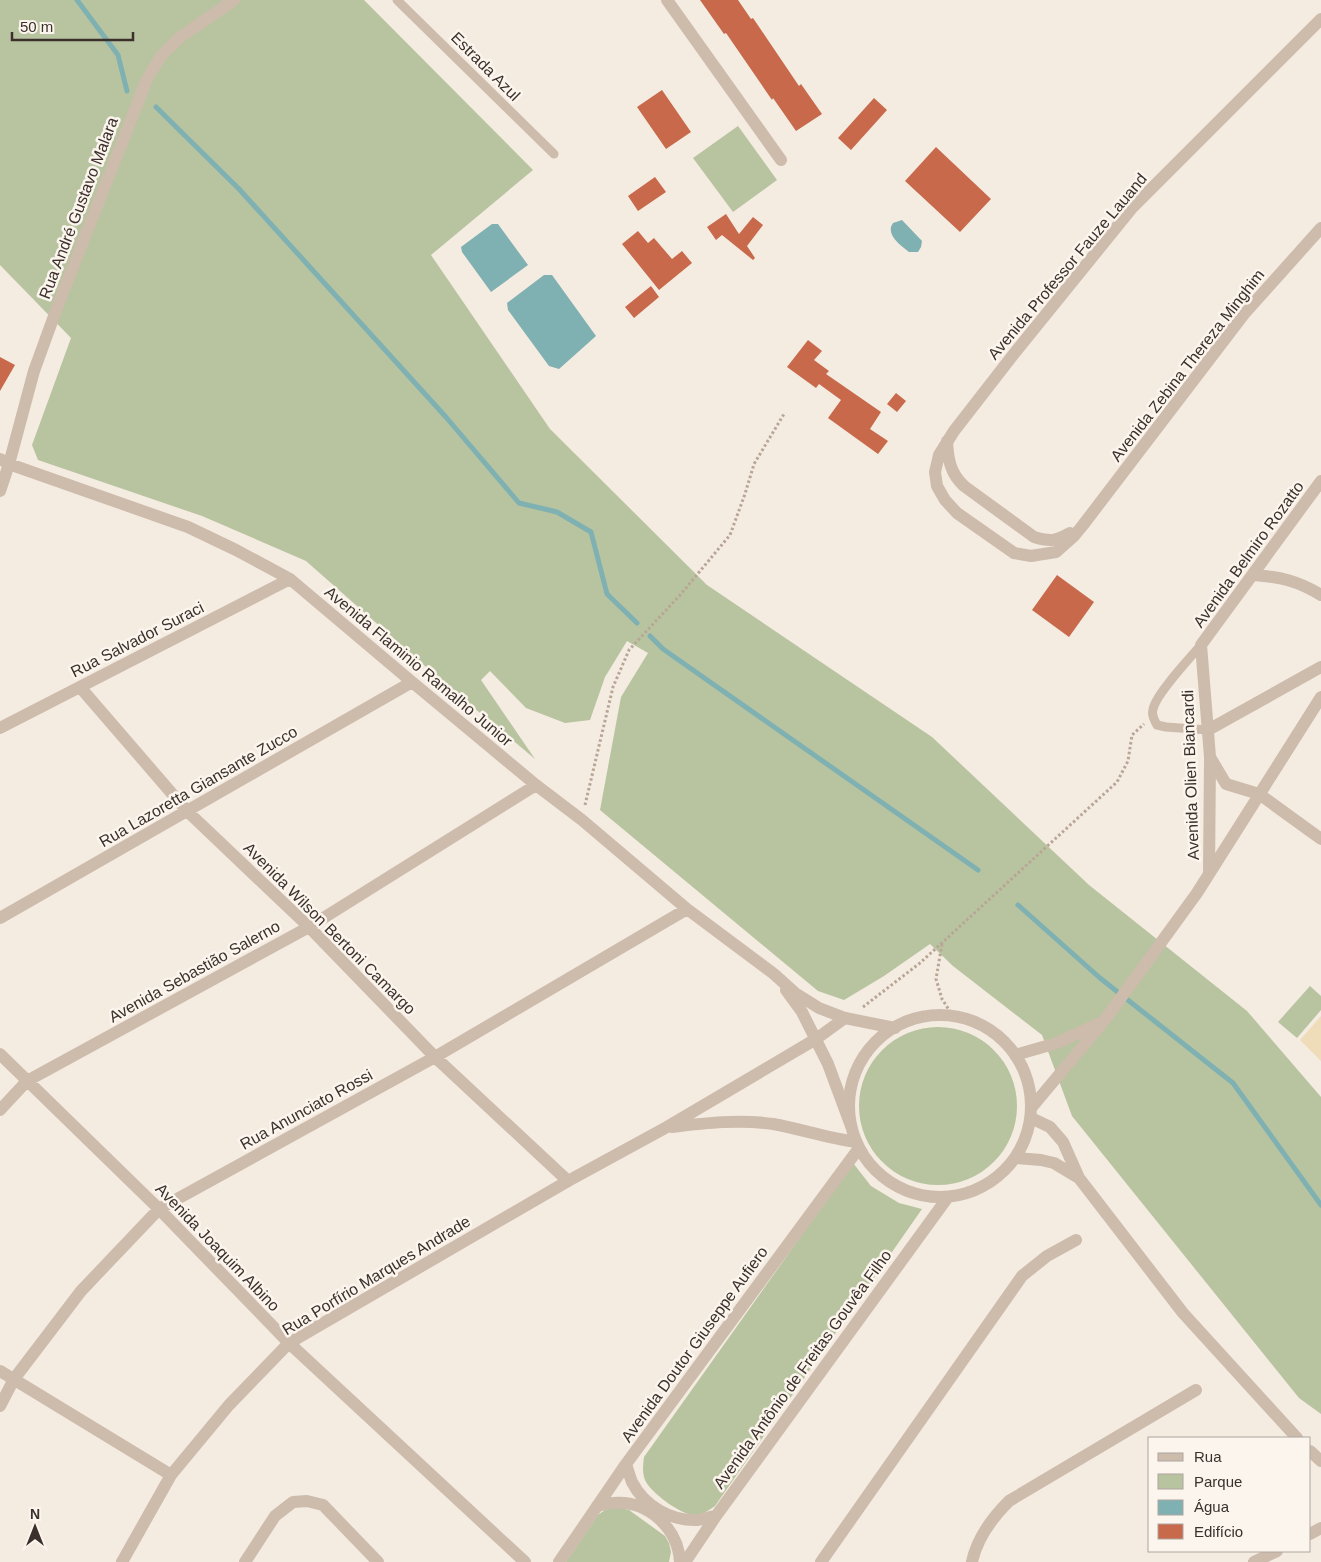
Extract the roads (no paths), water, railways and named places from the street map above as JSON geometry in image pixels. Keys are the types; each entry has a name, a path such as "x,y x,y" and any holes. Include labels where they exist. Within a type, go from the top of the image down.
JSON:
{"street":[{"name":"Rua André Gustavo Malara","path":"0,491 5,461 38,362 147,79 161,56 179,38 234,0"},
{"path":"667,0 781,160"},
{"name":"Avenida Professor Fauze Lauand","path":"1083,525 1056,552 1031,556 1014,553 957,513 945,500 938,486 935,472 939,455 1014,355 1132,208 1321,19"},
{"path":"1304,35 1321,34"},
{"name":"Avenida Zebina Thereza Minghim","path":"1083,525 1244,314 1321,228"},
{"path":"948,441 949,462 956,479 1034,537 1045,541 1058,540 1083,525"},
{"name":"Avenida Flaminio Ramalho Junior","path":"5,461 188,527 290,579 687,909 774,974 795,993 811,1003 845,1018 861,1023 894,1028"},
{"name":"Avenida Belmiro Rozatto","path":"1201,645 1321,481"},
{"path":"1254,574 1280,577 1304,585 1321,594"},
{"name":"Rua Salvador Suraci","path":"0,728 290,579"},
{"name":"Avenida Olien Biancardi","path":"1201,645 1210,757 1209,874"},
{"path":"1208,730 1321,667"},
{"name":"Rua Lazoretta Giansante Zucco","path":"0,918 412,682"},
{"name":"Avenida Wilson Bertoni Camargo","path":"80,687 187,811 309,926 435,1056 568,1181"},
{"name":"Avenida Olien Biancardi","path":"1031,1112 1106,1018 1197,893 1321,697"},
{"path":"1210,757 1226,784 1259,794 1321,839"},
{"name":"Avenida Sebastião Salerno","path":"0,1110 27,1081 309,926 536,785"},
{"name":"Rua Anunciato Rossi","path":"0,1406 14,1379 81,1291 159,1209 435,1056 687,909"},
{"name":"Avenida Flaminio Ramalho Junior","path":"774,974 802,1012 816,1039 828,1064 851,1126"},
{"path":"933,1016 953,1016 981,1025 1000,1038 1016,1055 1028,1080 1031,1112 1026,1138 1016,1158 998,1178 974,1191 948,1197 920,1195 896,1186 874,1169 857,1145 851,1126 849,1107 856,1069 866,1053 879,1039 894,1028 913,1020 933,1016"},
{"name":"Rua Porfírio Marques Andrade","path":"122,1562 171,1475 229,1404 289,1343 568,1181 667,1127 816,1039 845,1018"},
{"name":"Avenida Olien Biancardi","path":"1016,1055 1057,1043 1106,1018"},
{"name":"Avenida Joaquim Albino","path":"0,1054 159,1209 289,1343 525,1562"},
{"path":"1031,1112 1050,1127 1063,1142 1079,1178 1183,1313 1296,1437"},
{"name":"Rua Porfírio Marques Andrade","path":"667,1127 734,1122 772,1124 857,1145"},
{"name":"Avenida Doutor Giuseppe Aufiero","path":"559,1562 626,1464 857,1145"},
{"path":"1016,1158 1054,1163 1079,1178"},
{"name":"Avenida Antônio de Freitas Gouvêa Filho","path":"685,1562 716,1516 948,1197"},
{"path":"821,1562 1022,1276 1047,1256 1076,1240"},
{"path":"0,1371 171,1475"},
{"path":"972,1562 983,1534 996,1514 1010,1501 1196,1390"},
{"path":"1311,1452 1321,1461"},
{"path":"626,1464 632,1482 644,1498 659,1510 677,1518 697,1520 716,1516"},
{"path":"246,1562 275,1516 292,1502 307,1500 322,1505 378,1562"},
{"path":"597,1506 613,1503 628,1504 643,1508 656,1515 667,1526 675,1539 680,1554 680,1562"},
{"path":"1254,1562 1275,1552"}],"lane":[{"name":"Estrada Azul","path":"397,0 554,154"},
{"path":"1201,645 1159,696 1153,707 1152,717 1157,725 1208,730"}],"water":[{"path":"902,220 922,241 918,252 909,252 892,235 891,227 893,223"},
{"path":"492,224 498,224 528,265 491,292 462,252 461,247"},
{"path":"544,275 552,275 596,336 559,369 549,366 508,310 507,303"}],"waterway":[{"path":"77,0 118,55 127,91"},
{"path":"156,107 239,189 445,416 519,503 557,512 591,532 607,594 637,623"},
{"path":"650,636 663,649 978,870"},
{"path":"1018,905 1100,978 1233,1083 1321,1205"}]}
